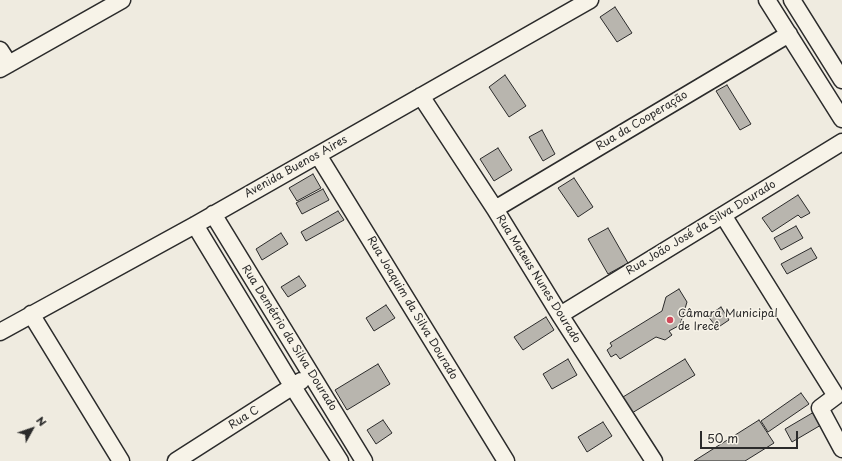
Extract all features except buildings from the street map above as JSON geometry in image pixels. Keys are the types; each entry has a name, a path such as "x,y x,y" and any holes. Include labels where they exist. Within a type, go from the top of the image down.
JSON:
{"street":[{"path":"0,50 4,67 122,0"},
{"name":"Avenida Buenos Aires","path":"0,332 195,225 590,0"},
{"path":"767,0 842,119"},
{"path":"792,0 842,80"},
{"name":"Rua da Cooperação","path":"495,209 789,34"},
{"name":"Rua Mateus Nunes Dourado","path":"421,96 495,209 560,315 654,461"},
{"name":"Rua João José da Silva Dourado","path":"560,315 842,142"},
{"name":"Rua Joaquim da Silva Dourado","path":"318,155 506,461"},
{"name":"Rua Demétrio da Silva Dourado","path":"213,214 364,461"},
{"path":"723,215 836,396 820,408 842,449"},
{"name":"Rua Demétrio da Silva Dourado","path":"195,225 293,387 340,461"},
{"path":"31,314 120,461"},
{"name":"Rua C","path":"176,461 311,375"}],"place":[{"name":"Câmara Municipal de Irecê","path":"670,320"}]}
